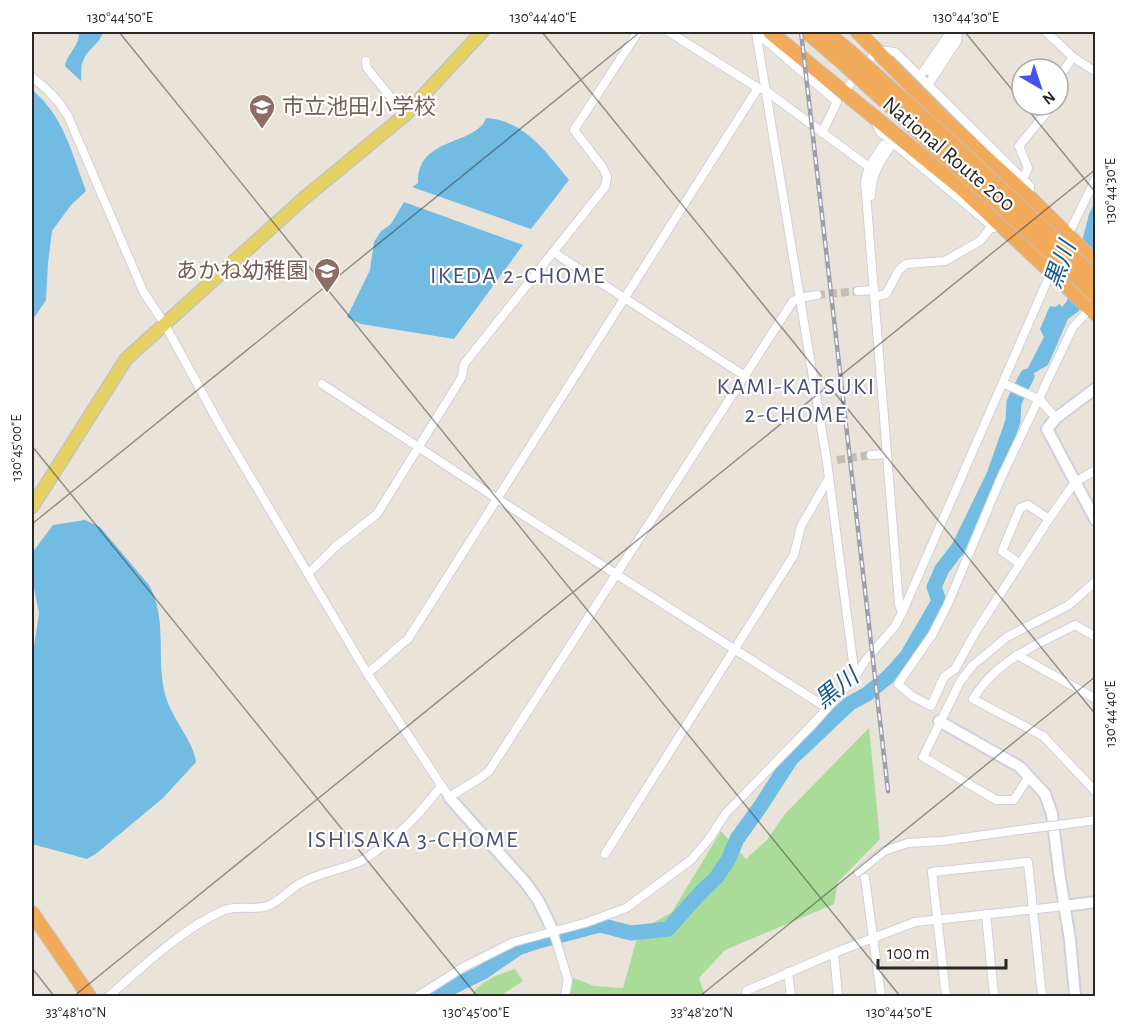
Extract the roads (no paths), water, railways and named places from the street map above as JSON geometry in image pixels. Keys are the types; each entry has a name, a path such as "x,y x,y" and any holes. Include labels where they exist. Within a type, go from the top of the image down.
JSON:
{"highway":[{"name":"National Route 200","path":"770,32 840,97 872,115 960,187 1054,273 1093,304"},
{"path":"807,32 846,57 955,146 1095,278"},
{"path":"826,32 846,57 1017,221 1093,304"},
{"name":"National Route 200","path":"858,32 950,125 1029,197 1095,262"},
{"path":"32,913 89,996"}],"main road":[{"path":"32,507 126,359 303,199 405,115 482,32"}],"street":[{"path":"309,573 335,547 377,514 462,377 464,364 605,187 607,177 603,168 574,130 638,32"},
{"path":"669,32 761,89 869,167"},
{"path":"756,32 761,89 827,462 855,677"},
{"path":"756,32 840,97"},
{"path":"924,76 956,32"},
{"path":"928,85 957,41 956,32"},
{"path":"1046,32 1073,57 1095,72"},
{"path":"822,133 840,97 878,50 895,52 924,76 928,85 1030,186 1029,197"},
{"path":"1070,61 1073,57"},
{"path":"366,61 367,68 405,115"},
{"path":"32,77 59,100 68,116 143,291 164,323 222,429 367,674 449,797 525,882 538,900 553,933 568,980 565,996"},
{"path":"367,674 384,662 393,650 408,639 624,298 761,89"},
{"path":"872,115 880,132 1008,240 1021,243"},
{"path":"1023,179 1028,168 1019,146 1043,117"},
{"path":"868,218 871,204 871,178 893,143"},
{"path":"883,145 869,167 865,181 898,604 902,613"},
{"path":"418,996 462,968 514,942 553,933 626,908 692,860 726,813 855,677 865,661 895,626 902,613 1095,178"},
{"path":"858,291 886,294 898,270 906,264 945,261 980,241 992,226"},
{"path":"553,252 745,375"},
{"path":"449,797 489,771 793,301 817,295"},
{"path":"1093,304 1073,327 1037,399 947,606 932,635 898,684 912,696 931,706 944,677 955,669 975,633 1049,519 1075,482 1095,470"},
{"path":"322,384 418,448 827,708"},
{"path":"1005,385 1037,399 1056,417"},
{"path":"1095,388 1056,417 1047,429 1095,521"},
{"path":"871,455 887,454"},
{"path":"827,462 837,460"},
{"path":"604,854 794,555 801,526 829,478"},
{"path":"1020,564 1002,551 1020,508 1028,505 1049,519"},
{"path":"1029,776 1014,800 996,800 923,757 960,681 972,666 1007,637 1069,605 1095,581"},
{"path":"1095,636 1075,625 1017,655 984,681 973,699 1043,735 1095,792"},
{"path":"1017,655 1095,699"},
{"path":"939,721 1020,767 1045,794 1052,814 1070,940 1075,996"},
{"path":"109,996 188,930 224,910 239,907 259,909 271,905 298,884 361,861 401,833 419,815 441,786"},
{"path":"858,872 884,850 908,843 942,842 1095,820"},
{"path":"946,996 932,872 1028,862 1042,996"},
{"path":"865,878 881,996"},
{"path":"747,996 746,991 788,972 915,922 1095,902"},
{"path":"986,914 994,996"},
{"path":"834,953 838,996"},
{"path":"788,972 791,996"}],"water":[{"path":"73,32 103,32 85,57 81,81 65,66 79,37 79,33"},
{"path":"32,90 52,111 66,136 86,191 71,205 52,231 46,300 32,321"},
{"path":"486,118 500,120 523,131 543,149 569,180 531,229 412,187 418,183 420,168 427,157 436,149 471,133 480,127"},
{"path":"404,202 523,245 454,339 361,324 347,317 370,270 374,242 381,231 391,224"},
{"path":"1095,202 1095,268 1079,311 1068,319 1048,365 1029,376 1021,389 1018,387 1044,337 1040,329 1050,306 1055,307 1060,304 1062,307 1067,301 1089,214"},
{"path":"85,520 100,527 149,585 155,597 160,623 164,690 171,709 191,746 196,762 163,798 87,859 32,844 32,659 39,613 32,578 32,553 53,525"}],"waterway":[{"name":"黒川","path":"434,996 483,972 518,948 539,941 600,925 631,933 668,929 716,878 728,860 737,839 791,759 849,704 867,694 889,676 907,656 939,601 934,587 942,569 959,547 994,475 1013,421 1014,402 1027,376"}],"tunnel":[{"path":"917,93 928,75"},
{"path":"817,295 858,291"},
{"path":"837,460 871,455"}],"railway":[{"path":"801,32 888,791"}],"place":[{"name":"市立池田小学校","path":"262,130"},
{"name":"あかね幼稚園","path":"327,294"}],"district":[{"name":"IKEDA 2-CHOME","path":"518,276"},
{"name":"KAMI-KATSUKI 2-CHOME","path":"796,401"},
{"name":"ISHISAKA 3-CHOME","path":"413,840"}]}
